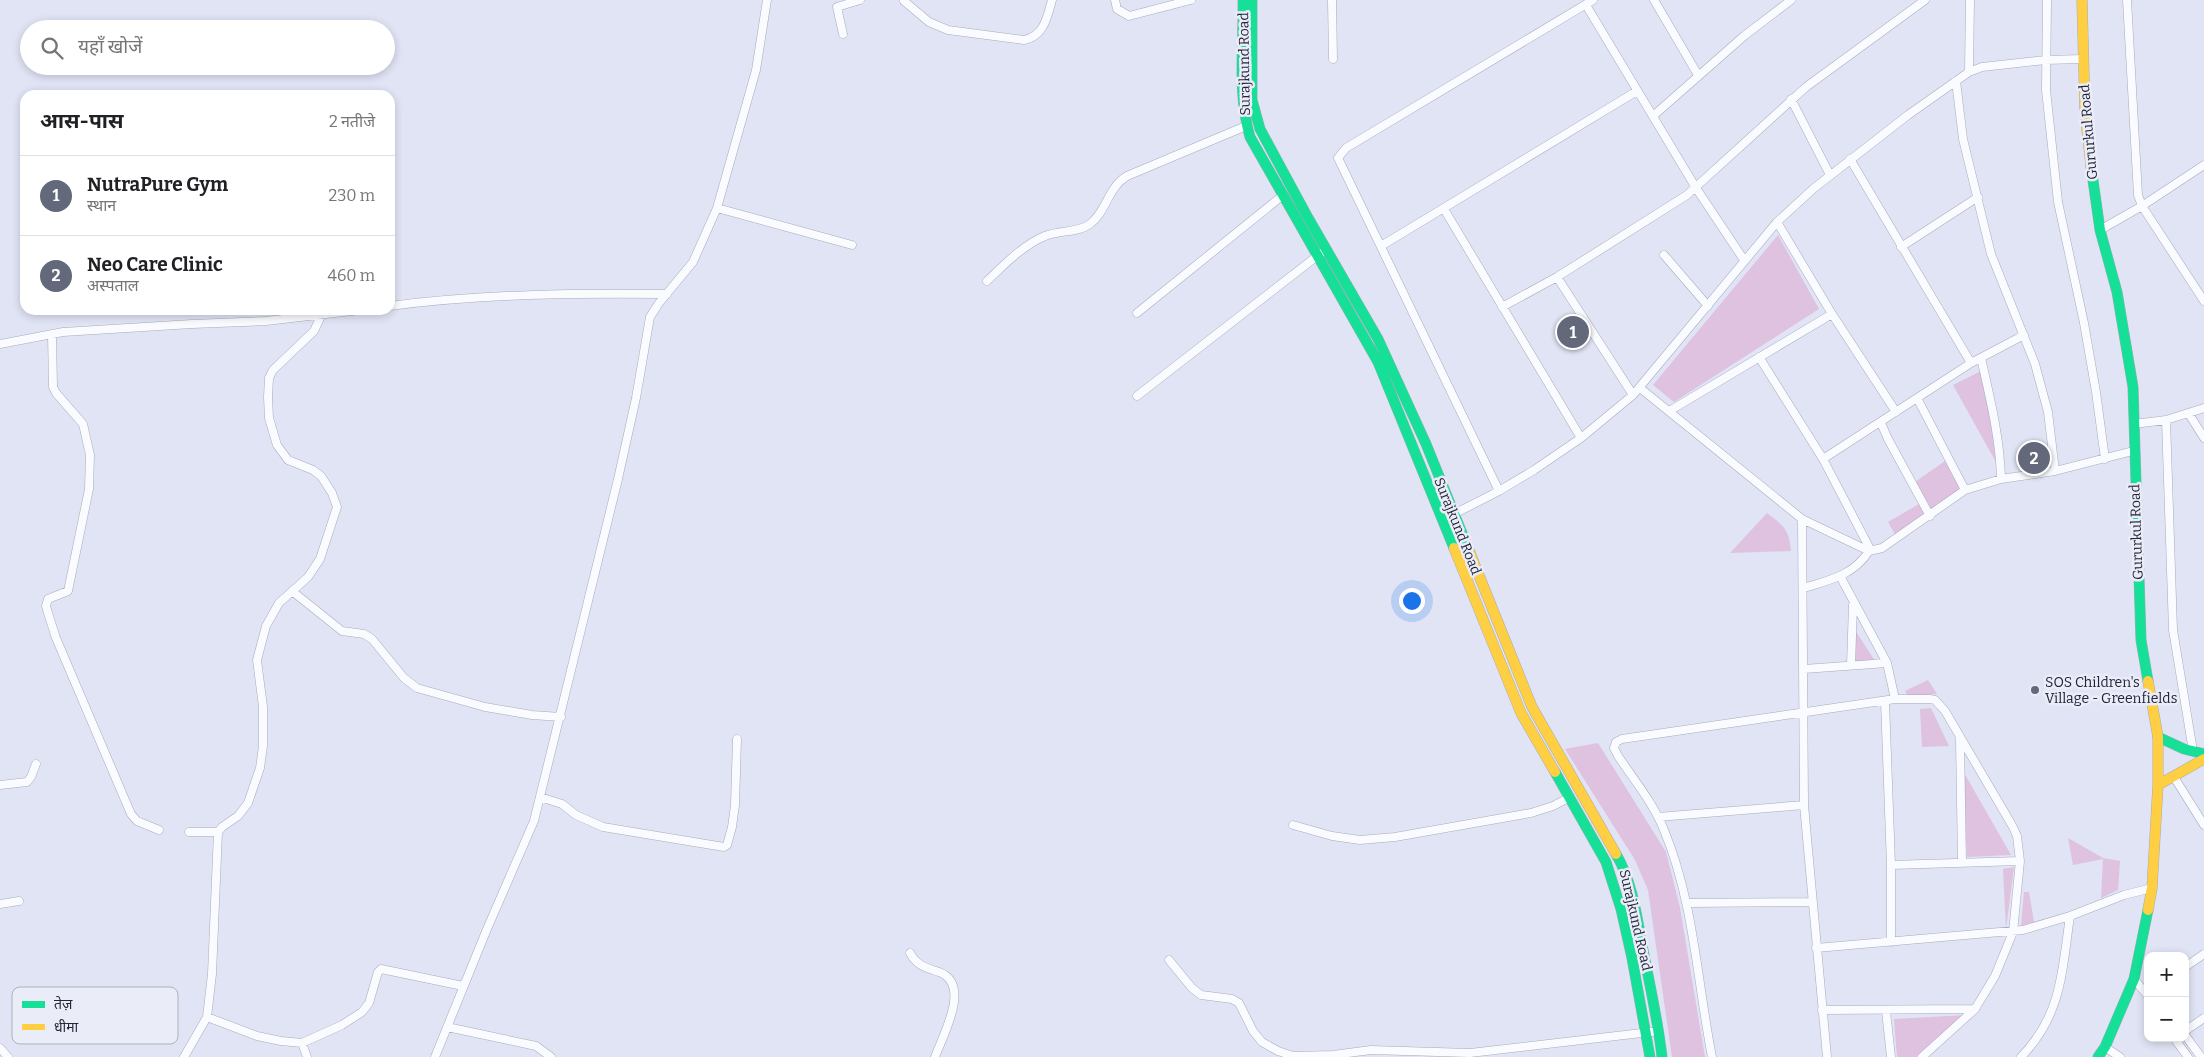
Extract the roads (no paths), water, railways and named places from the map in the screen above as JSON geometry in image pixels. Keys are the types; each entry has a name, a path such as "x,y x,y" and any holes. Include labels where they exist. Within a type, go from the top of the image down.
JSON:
{"main road":[{"name":"Surajkund Road","path":"1243,0 1241,99 1246,126 1282,196 1323,252 1381,345 1420,430 1532,707 1623,866 1635,908 1660,1031 1662,1057"},
{"name":"Surajkund Road","path":"1252,0 1252,94 1256,121 1378,362 1444,519 1521,713 1600,850 1615,889 1625,926 1650,1057"},
{"name":"Gururkul Road","path":"2082,0 2082,59 2090,160 2100,230 2117,292 2133,387 2133,451 2140,640 2158,737 2158,785 2152,888 2144,942 2134,979 2105,1047 2098,1057"},
{"path":"2158,737 2204,754"},
{"path":"2158,785 2204,759"}],"street":[{"path":"436,1057 463,986 527,838 540,797 561,717 574,651 618,478 636,398 650,317 666,294 693,262 717,208 756,70 767,0"},
{"path":"843,34 837,7 860,0"},
{"path":"904,1 930,22 948,30 1024,40 1040,33 1047,19 1052,0"},
{"path":"1114,0 1117,9 1129,16 1190,0"},
{"path":"1332,0 1333,59"},
{"path":"1499,491 1382,246 1338,162 1342,151 1593,0"},
{"path":"1654,0 1698,75"},
{"path":"1653,116 1744,36 1791,0"},
{"path":"1502,307 1557,277 1696,188 1791,100 1925,0"},
{"path":"1969,72 1970,0"},
{"path":"2047,0 2046,90 2058,202 2084,323 2105,459"},
{"path":"2127,0 2137,190 2142,206 2204,301"},
{"path":"1586,5 1696,188 1744,260"},
{"path":"1444,519 1499,491 1581,438 1633,395 1777,222 1850,159 1956,81 1969,72 1991,65 2082,59"},
{"path":"1956,81 1963,139 1997,272 2035,364 2048,412 2055,471"},
{"path":"1382,246 1637,90"},
{"path":"1791,100 1830,176"},
{"path":"987,280 1038,239 1054,233 1088,226 1096,218 1115,185 1127,176 1246,126"},
{"path":"1850,159 1971,363"},
{"path":"2100,230 2142,206 2204,165"},
{"path":"1137,313 1282,196"},
{"path":"1901,247 1978,197"},
{"path":"717,208 852,245"},
{"path":"1444,209 1581,438"},
{"path":"1777,222 1832,314 1896,412"},
{"path":"1137,396 1323,252"},
{"path":"1664,255 1708,306"},
{"path":"1557,277 1633,395"},
{"path":"395,305 461,298 576,293 666,294"},
{"path":"1670,410 1832,314"},
{"path":"0,344 52,334 192,324 247,323 328,315"},
{"path":"189,832 218,832 242,811 252,796 263,746 263,707 257,669 258,652 269,619 279,603 308,577 320,559 335,515 337,503 328,485 317,473 294,463 280,450 272,433 270,418 268,384 273,370 314,331 321,316"},
{"path":"52,334 53,387 82,424 90,455 90,480 68,591 51,596 46,606 56,638 131,814 137,821 159,830"},
{"path":"1823,459 1971,363 2024,335"},
{"path":"1759,357 1823,459 1866,540 1869,551"},
{"path":"1981,358 2000,452 2001,479"},
{"path":"1640,388 1670,410 1802,519 1869,551"},
{"path":"1917,398 1965,490"},
{"path":"2134,424 2166,420 2204,408"},
{"path":"2189,414 2204,438"},
{"path":"2166,420 2174,630 2193,751"},
{"path":"1881,423 1930,516"},
{"path":"1804,588 1840,576 1857,566 1869,551 1882,548 1965,490 2001,479 2055,471 2133,451"},
{"path":"1802,519 1804,588 1804,806 1827,1057"},
{"path":"1840,576 1886,662 1895,699"},
{"path":"292,591 342,631 364,634 372,639 404,678 417,688 485,707 532,716 561,717"},
{"path":"1851,665 1854,603"},
{"path":"1804,669 1886,662"},
{"path":"1712,1057 1687,903 1676,861 1658,817 1618,756 1614,745 1618,740 1895,699 1935,700 1945,711 2013,827 2017,836 2020,861 2014,932 1995,976 1975,1009 1922,1057"},
{"path":"1885,701 1892,942"},
{"path":"540,797 562,804 576,815 603,827 724,847 727,845 734,819 737,739"},
{"path":"1960,739 1962,862"},
{"path":"0,785 27,782 36,764"},
{"path":"2174,777 2204,825"},
{"path":"1293,825 1354,840 1395,837 1531,813 1553,806 1570,797"},
{"path":"1658,817 1804,806"},
{"path":"184,1057 207,1017 212,974 218,832"},
{"path":"1891,865 2020,861"},
{"path":"1816,948 2014,932 2070,916 2124,894 2152,888"},
{"path":"0,904 19,901"},
{"path":"1687,903 1812,902"},
{"path":"2021,1057 2041,1032 2057,1000 2070,916"},
{"path":"910,954 919,964 945,975 954,988 954,1005 935,1057"},
{"path":"2189,963 2204,954"},
{"path":"1169,960 1192,988 1201,995 1207,998 1232,999 1239,1003 1253,1031 1267,1045 1293,1056 1333,1056 1370,1050 1470,1053 1660,1031"},
{"path":"207,1017 257,1036 281,1041 302,1042 342,1025 362,1012 369,1003 378,972 381,969 463,986"},
{"path":"2134,979 2144,991"},
{"path":"1822,1010 1975,1009"},
{"path":"1886,1011 1891,1057"},
{"path":"2189,1030 2204,1018"},
{"path":"447,1028 536,1046 551,1057"},
{"path":"2189,1039 2201,1057"},
{"path":"302,1042 307,1057"},
{"path":"2177,1042 2188,1057"},
{"path":"2105,1047 2120,1057"},
{"path":"0,1048 8,1057"}],"place":[{"name":"NutraPure Gym","path":"1573,332"},
{"name":"Neo Care Clinic","path":"2034,458"},
{"name":"SOS Children's Village - Greenfields","path":"2035,690"}]}
